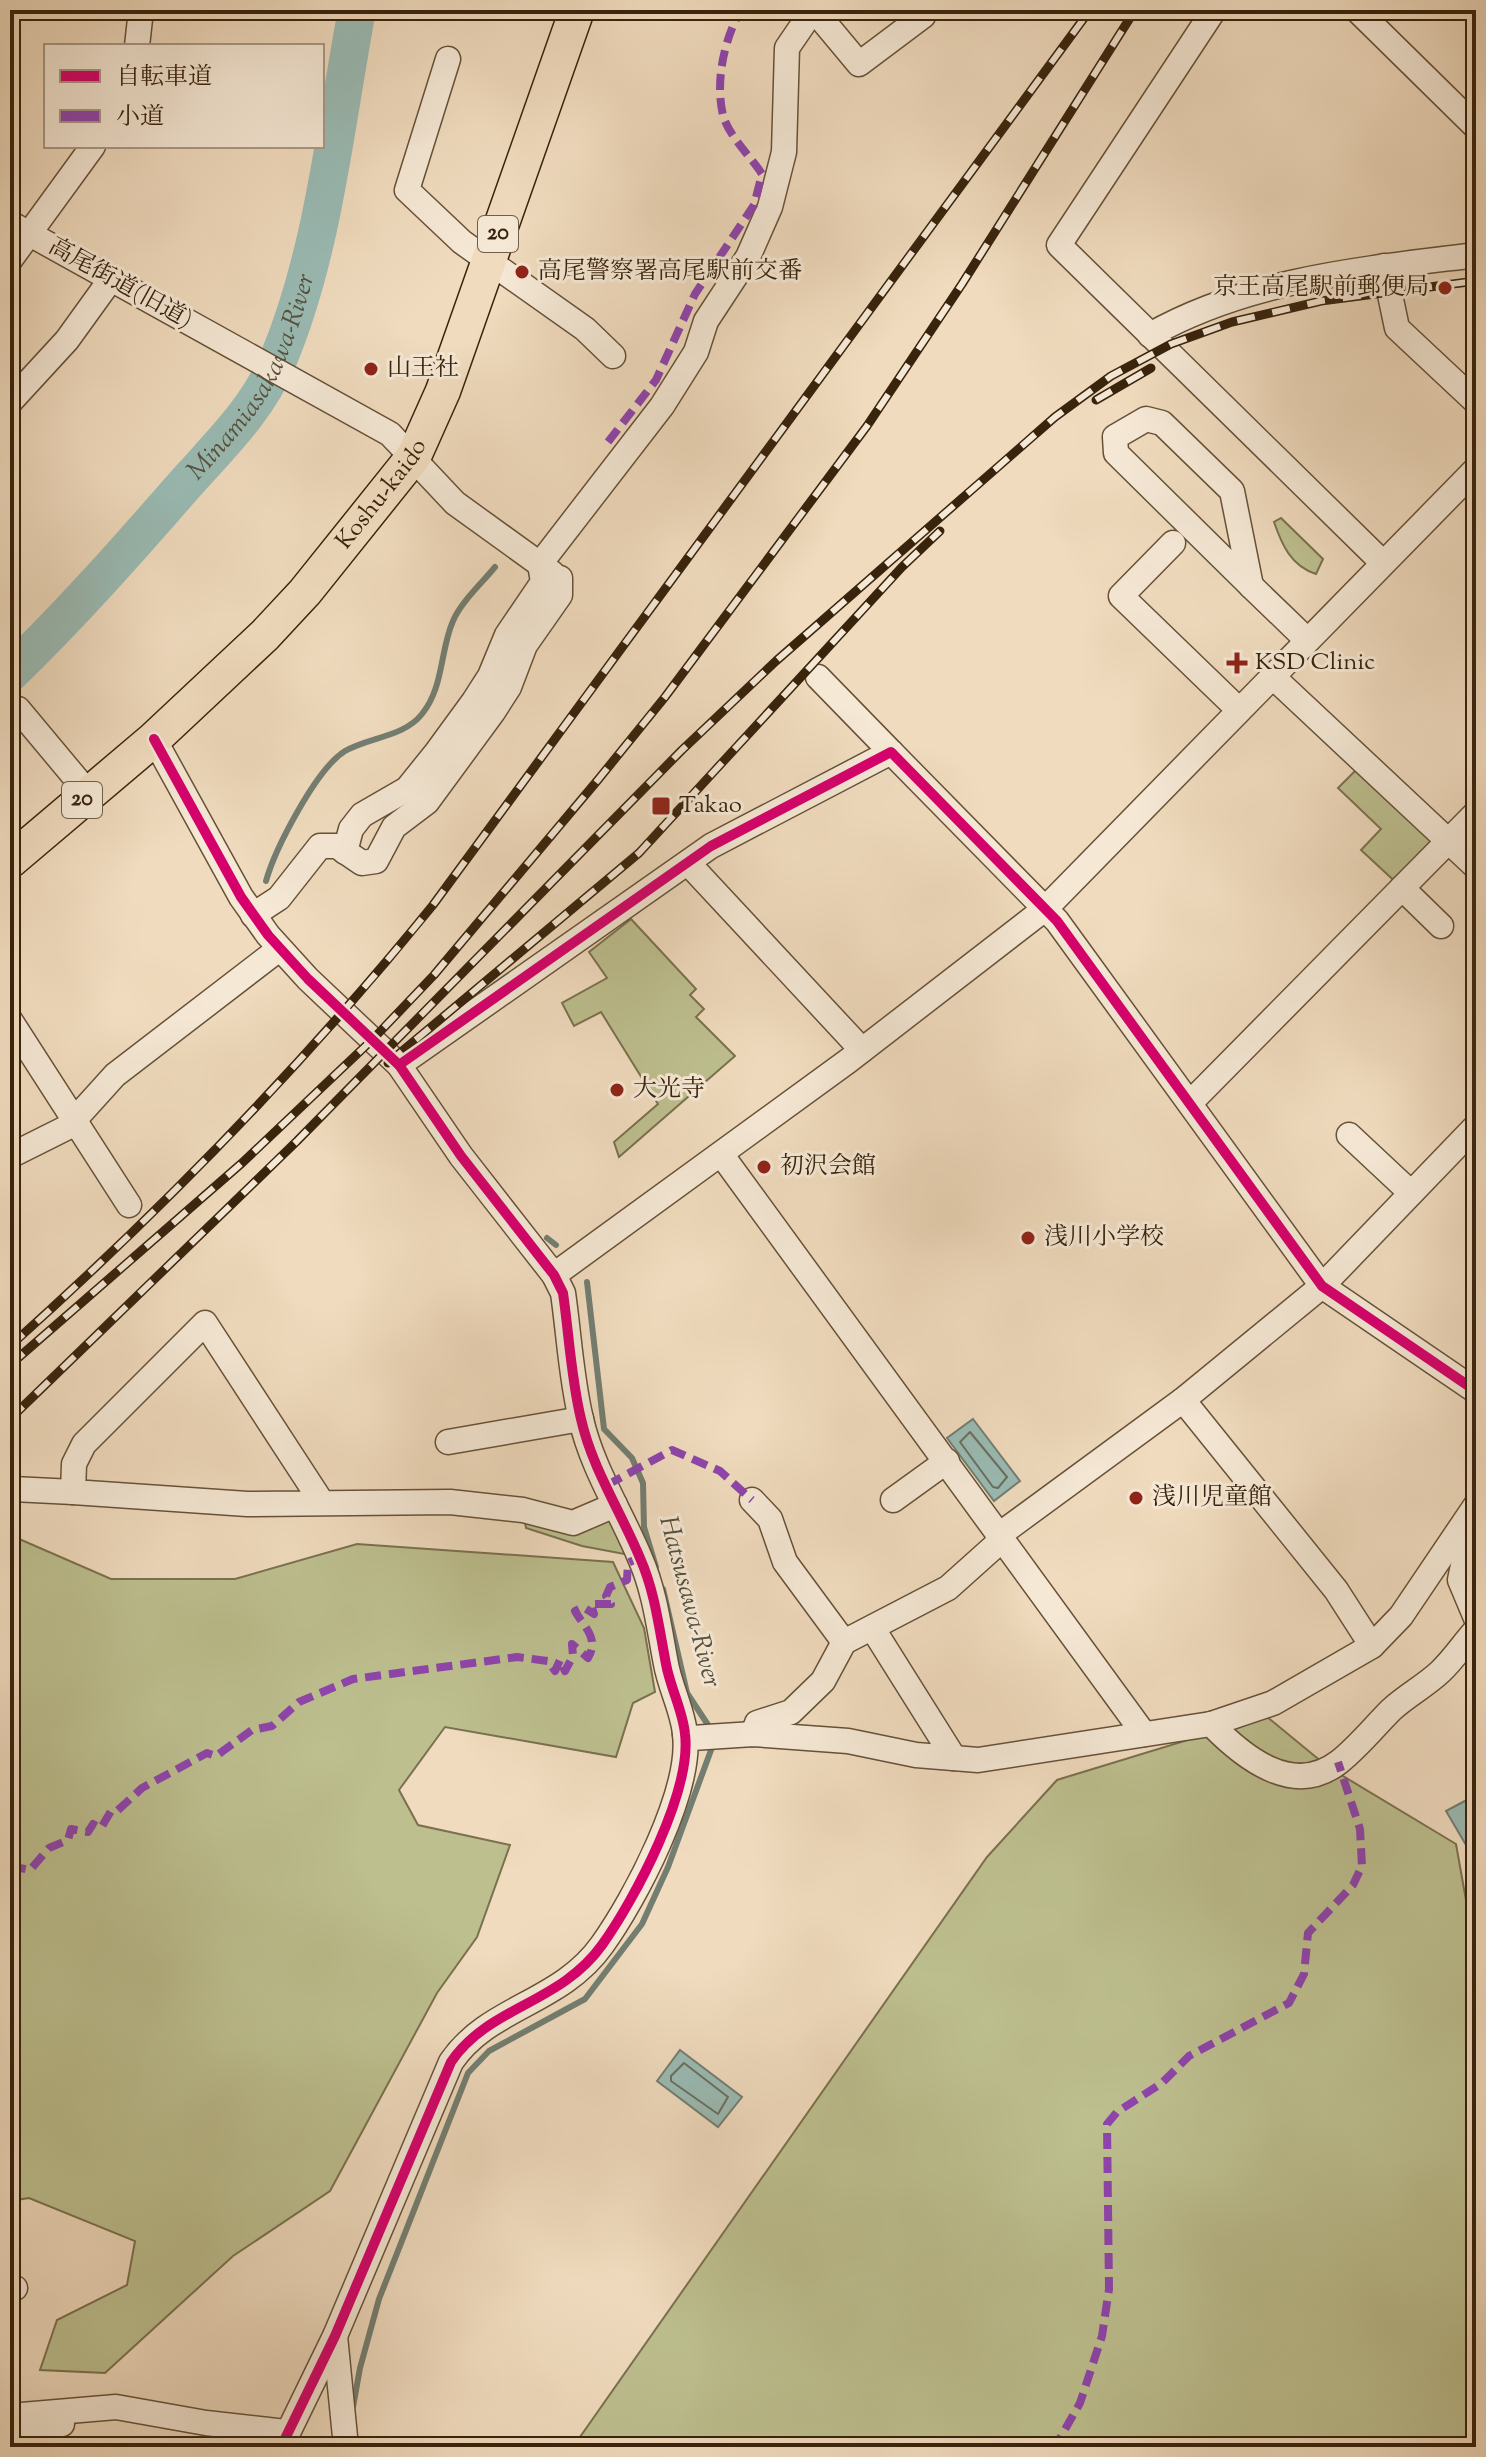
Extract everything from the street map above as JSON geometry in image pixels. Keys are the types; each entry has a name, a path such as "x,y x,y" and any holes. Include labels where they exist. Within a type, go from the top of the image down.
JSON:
{"highway":[{"name":"Koshu-kaido","path":"10,861 223,677 305,592 414,456 434,415 577,10"}],"street":[{"path":"137,44 141,10"},
{"path":"1214,10 1059,245 1383,563"},
{"path":"1357,10 1476,127"},
{"path":"345,852 351,829 362,815 407,789 474,701 490,676 507,635 543,582 558,569 616,450 662,406 696,352 706,321 748,257 770,207 784,152 787,48 820,12 859,64 923,16"},
{"path":"448,59 407,190 462,242 585,329 613,356"},
{"path":"10,260 20,228 91,148"},
{"name":"高尾街道(旧道)","path":"20,228 390,434 414,456"},
{"path":"1150,335 1213,304 1248,293 1384,266 1476,255"},
{"path":"1384,266 1397,328 1476,402"},
{"path":"10,402 67,340 111,279"},
{"path":"1251,586 1232,491 1162,423 1146,419 1115,437 1116,453 1251,586 1307,640"},
{"path":"414,456 455,503 558,569"},
{"path":"554,1275 862,1050 1046,908 1476,469"},
{"path":"1173,543 1121,596 1239,710"},
{"path":"253,915 279,898 306,859 320,846 329,844 369,865 376,861 394,827 427,802 509,687 525,645 560,595 558,569"},
{"path":"1272,676 1476,867"},
{"path":"818,677 1046,908 1322,1286 1476,1391"},
{"path":"18,709 89,794"},
{"path":"10,2416 116,2407 283,2440 335,2336 451,2062 463,2044 482,2028 550,1994 584,1967 601,1947 650,1862 677,1799 689,1736 671,1691 652,1587 581,1419 563,1293 554,1275 461,1156 399,1065 279,949 253,915 154,739"},
{"path":"399,1065 743,828 891,752"},
{"path":"1190,1103 1476,813"},
{"path":"688,863 862,1050"},
{"path":"1402,888 1441,926"},
{"path":"10,1156 68,1127 115,1075 279,949"},
{"path":"10,1020 129,1205"},
{"path":"741,1735 757,1723 791,1712 808,1699 823,1681 844,1642 948,1588 996,1545 999,1535 1183,1400 1322,1286 1476,1127"},
{"path":"1349,1135 1411,1193"},
{"path":"721,1154 1144,1734"},
{"path":"73,1492 74,1464 84,1444 205,1323 321,1501"},
{"path":"1183,1400 1336,1590 1372,1646"},
{"path":"448,1442 581,1419"},
{"path":"893,1500 947,1461"},
{"path":"13,1489 247,1504 450,1502 523,1510 573,1523 615,1505"},
{"path":"752,1500 770,1519 785,1562 844,1642"},
{"path":"689,1736 741,1735 848,1741 916,1755 978,1760 1211,1724 1273,1703 1372,1646 1401,1616 1476,1506"},
{"path":"1476,1506 1460,1580 1476,1618"},
{"path":"873,1629 954,1758"},
{"path":"1211,1724 1245,1757 1272,1771 1300,1776 1322,1772 1338,1762 1394,1707 1441,1671 1476,1630"},
{"path":"335,2336 346,2447"},
{"path":"10,2436 52,2424 127,2423 162,2415"}],"green space":[{"path":"1281,518 1323,559 1316,574 1300,566 1289,554 1274,522"},
{"path":"1364,762 1448,841 1402,888 1361,850 1381,829 1338,788"},
{"path":"631,919 696,989 690,995 704,1009 696,1017 735,1056 619,1157 614,1142 658,1104 601,1012 574,1026 562,1003 607,978 589,952"},
{"path":"615,1505 640,1557 582,1546 526,1528 523,1510 573,1523"},
{"path":"10,1535 111,1579 235,1579 357,1544 613,1562 644,1628 655,1692 633,1703 616,1757 445,1727 399,1790 418,1825 510,1845 477,1937 437,1993 330,2191 233,2256 105,2373 40,2370 57,2320 127,2285 135,2241 29,2198 10,2201"},
{"path":"1266,1716 1328,1767 1456,1844 1476,1956 1476,2447 573,2447 987,1857 1057,1780"}],"water":[{"path":"973,1419 1020,1481 994,1501 947,1438"},
{"path":"1476,1795 1476,1923 1466,1845 1446,1811"},
{"path":"680,2050 742,2097 718,2127 657,2081"}],"waterway":[{"name":"Minamiasakawa-River","path":"10,673 97,583 221,444 247,413 269,378 294,318 307,275 357,10"},
{"name":"Hatsusawa-River","path":"266,881 298,811 334,760 354,746 406,728 422,714 434,692 453,621 466,600 495,567"},
{"name":"Hatsusawa-River","path":"547,1238 556,1245"},
{"name":"Hatsusawa-River","path":"587,1282 604,1429 632,1458 643,1483 644,1527 656,1567"},
{"name":"Hatsusawa-River","path":"663,1589 687,1693 712,1731"},
{"name":"Hatsusawa-River","path":"353,2407 379,2299 468,2073 489,2051 585,1999 642,1924 668,1867 714,1742"}],"railway":[{"path":"10,1346 122,1242 230,1134 334,1021 433,905 1090,10"},
{"path":"10,1365 242,1163 373,1039 434,975 597,781 665,697 867,426 962,284 1135,10"},
{"path":"10,1419 297,1141 682,750 776,661 1055,417 1111,376 1171,344 1232,322 1321,301 1476,281"},
{"path":"1096,400 1151,368"},
{"path":"388,1063 639,853 902,567 940,531"}],"marked path":[{"path":"608,442 656,380 695,294 754,205 762,174 730,130 723,115 720,89 730,34 741,10"},
{"path":"607,1485 672,1450 720,1471 752,1500"},
{"path":"10,1866 30,1870 49,1848 68,1840 71,1829 88,1832 93,1824 101,1828 111,1811 117,1811 142,1788 207,1753 216,1756 252,1730 272,1726 299,1702 353,1679 517,1657 548,1661 555,1671 560,1660 565,1671 573,1656 572,1644 588,1658 591,1651 591,1638 575,1611 583,1607 594,1614 591,1604 611,1604 606,1596 610,1587 627,1580 628,1563 640,1557"},
{"path":"1050,2447 1059,2440 1080,2403 1102,2336 1109,2289 1107,2124 1117,2112 1162,2083 1189,2056 1289,2003 1304,1974 1308,1933 1353,1885 1362,1866 1360,1829 1338,1762"}],"cycle path":[{"path":"154,739 241,897 268,935 308,979 399,1065 461,1156 554,1275 563,1293 575,1388 586,1437 645,1571 685,1734 685,1758 671,1814 645,1873 602,1945 585,1965 566,1980 485,2028 451,2062 335,2336 281,2447"},
{"path":"399,1065 711,846 891,752 1057,921 1322,1286 1476,1391"}],"place":[{"name":"高尾警察署高尾駅前交番","path":"522,272"},
{"name":"京王高尾駅前郵便局","path":"1445,288"},
{"name":"山王社","path":"371,369"},
{"name":"KSD Clinic","path":"1237,663"},
{"name":"Takao","path":"661,806"},
{"name":"大光寺","path":"617,1090"},
{"name":"初沢会館","path":"764,1167"},
{"name":"浅川小学校","path":"1028,1238"},
{"name":"浅川児童館","path":"1136,1498"}]}
